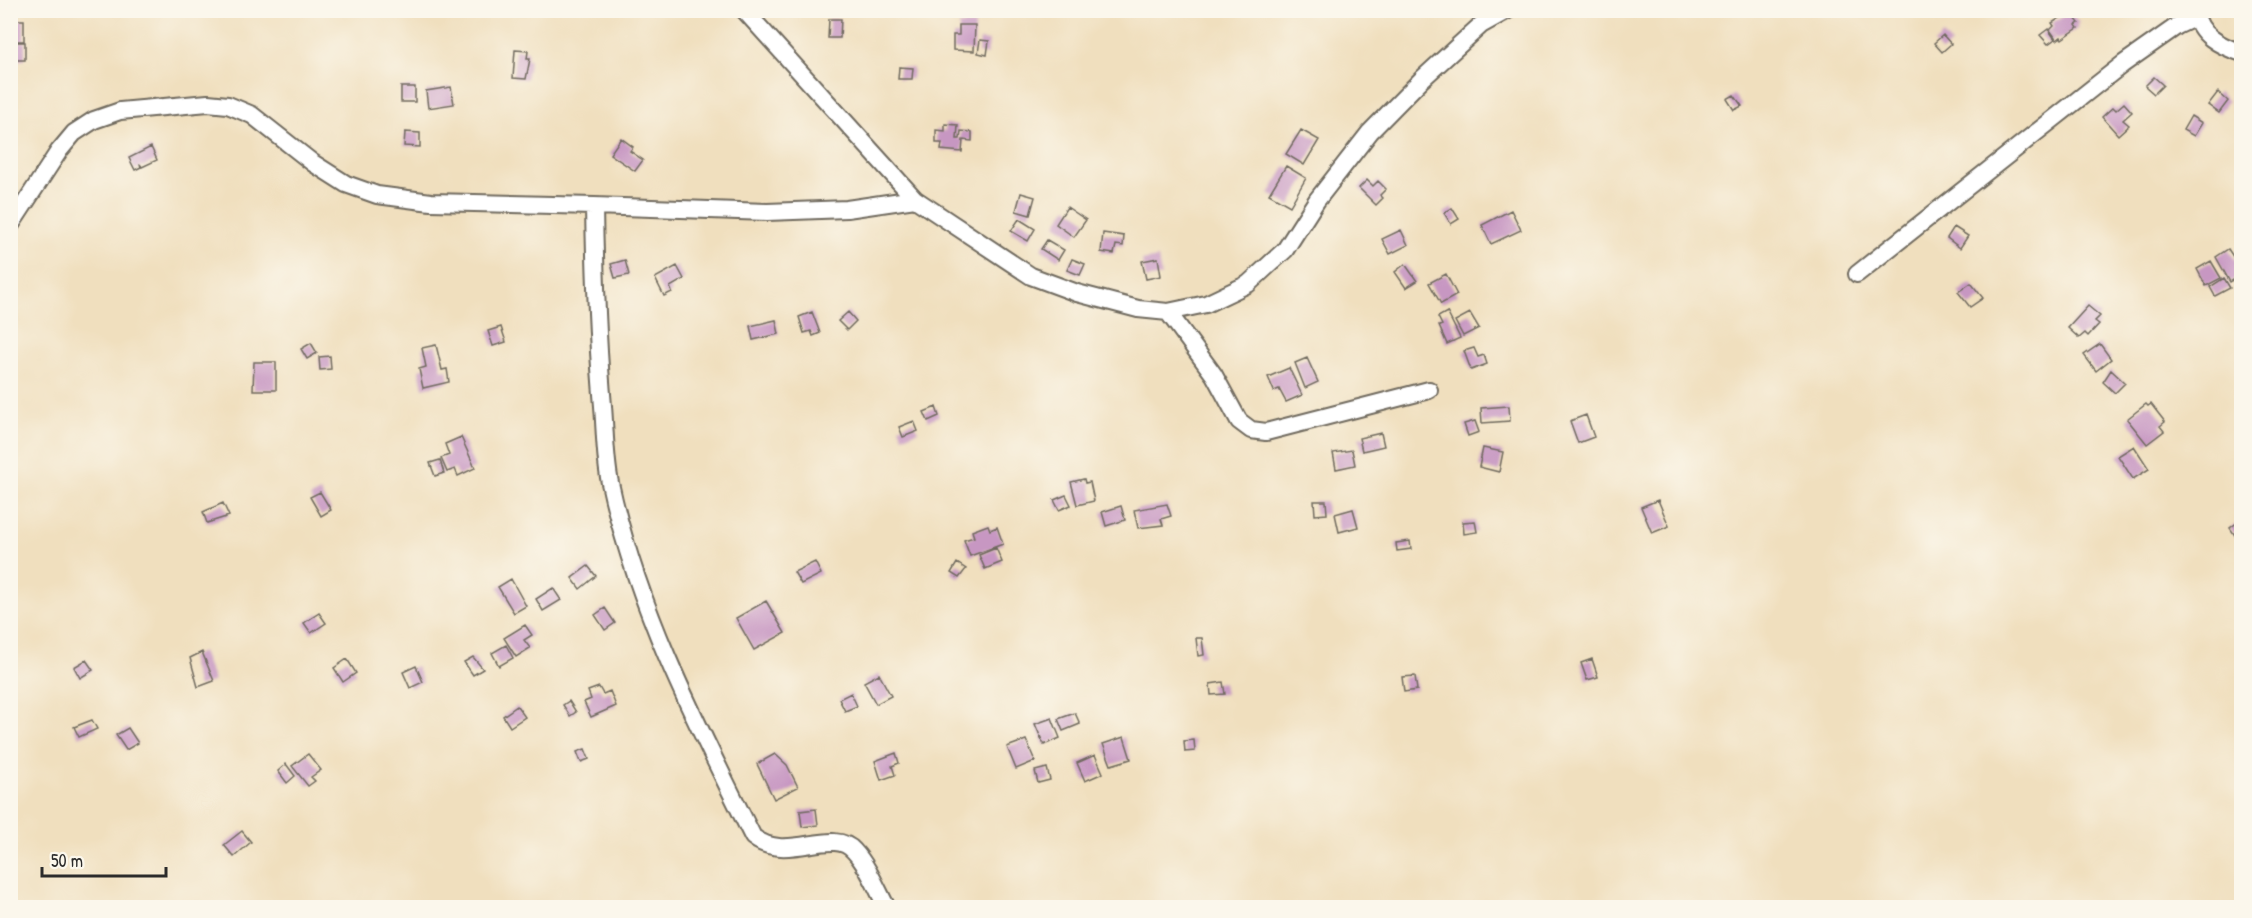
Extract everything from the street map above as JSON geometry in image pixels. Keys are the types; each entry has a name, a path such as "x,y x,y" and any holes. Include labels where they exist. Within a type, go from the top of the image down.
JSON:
{"street":[{"path":"744,10 915,200 1031,276 1077,293 1138,309 1168,312 1206,304 1248,284 1285,250 1317,200 1370,132 1422,79 1481,26 1508,10"},
{"path":"2195,12 2201,30 2229,49 2241,53"},
{"path":"1857,273 2123,64 2192,18 2195,12"},
{"path":"10,226 59,151 74,133 94,120 120,111 208,103 228,105 252,115 313,163 346,184 377,195 431,202 767,212 847,209 915,200"},
{"path":"594,206 595,284 609,481 632,568 681,690 753,837 762,845 777,848 831,841 843,843 853,849 864,864 887,908"},
{"path":"1168,312 1214,375 1239,421 1251,430 1266,432 1429,390"}],"building":[{"path":"10,12 17,12 17,20 24,20 24,41 10,41"},
{"path":"2071,13 2079,23 2076,25 2078,28 2057,40 2050,30 2054,26 2052,23"},
{"path":"829,19 841,19 840,38 828,38"},
{"path":"959,25 975,25 974,51 953,50 953,35 959,35"},
{"path":"2048,29 2055,39 2048,44 2040,35"},
{"path":"1943,35 1951,44 1942,52 1934,43"},
{"path":"980,40 989,41 987,55 978,53"},
{"path":"10,42 25,42 25,60 10,60"},
{"path":"515,50 528,51 527,59 530,59 526,79 513,78"},
{"path":"899,67 913,68 912,79 898,79"},
{"path":"2154,77 2163,85 2154,94 2145,86"},
{"path":"401,87 415,87 415,102 401,102"},
{"path":"451,87 454,104 428,108 426,91"},
{"path":"2218,92 2228,101 2219,113 2208,105"},
{"path":"1734,95 1742,106 1734,110 1727,99"},
{"path":"2124,103 2132,112 2123,120 2129,125 2118,135 2102,117 2113,107 2116,110"},
{"path":"2191,116 2202,123 2194,136 2183,130"},
{"path":"945,124 958,125 957,139 960,139 961,131 972,132 972,141 963,140 962,152 941,150 942,143 936,143 936,130 945,131"},
{"path":"1301,130 1319,140 1304,165 1286,154"},
{"path":"405,132 420,133 420,147 404,146"},
{"path":"621,138 633,147 630,151 643,160 635,171 610,154"},
{"path":"151,147 157,160 142,167 140,164 141,167 135,170 129,158"},
{"path":"1286,166 1306,178 1290,206 1269,194"},
{"path":"1367,180 1373,186 1378,181 1386,189 1380,195 1383,198 1376,205 1359,188"},
{"path":"1021,193 1035,197 1030,215 1016,211"},
{"path":"1067,207 1086,220 1074,237 1056,224"},
{"path":"1452,208 1459,219 1451,224 1444,213"},
{"path":"1511,210 1521,230 1491,244 1482,225"},
{"path":"1019,219 1035,229 1028,241 1011,231"},
{"path":"1954,227 1968,236 1960,248 1947,238"},
{"path":"1401,230 1408,245 1390,254 1382,239"},
{"path":"1103,233 1124,236 1123,246 1116,245 1114,254 1101,252"},
{"path":"1047,240 1064,250 1058,260 1041,249"},
{"path":"2228,249 2242,270 2242,275 2230,282 2216,257"},
{"path":"1158,258 1161,276 1146,279 1142,261"},
{"path":"1072,259 1085,264 1080,275 1067,270"},
{"path":"625,260 629,275 615,278 611,264"},
{"path":"2211,261 2221,278 2206,286 2197,269"},
{"path":"1405,264 1417,281 1406,288 1395,272"},
{"path":"677,266 684,279 670,287 672,292 664,296 655,278"},
{"path":"1446,274 1457,295 1441,304 1429,283"},
{"path":"2224,278 2230,288 2215,296 2210,287"},
{"path":"1971,283 1983,298 1970,307 1958,292"},
{"path":"2088,306 2100,316 2095,321 2099,324 2088,336 2085,333 2079,338 2068,328"},
{"path":"812,312 820,333 813,336 811,331 804,333 799,317"},
{"path":"848,312 856,321 847,330 838,321"},
{"path":"1447,312 1460,338 1447,344 1439,326 1442,325 1438,317"},
{"path":"1470,313 1479,328 1463,336 1455,321"},
{"path":"776,320 779,334 753,340 750,326"},
{"path":"501,327 506,342 493,346 488,331"},
{"path":"311,343 317,353 307,359 301,349"},
{"path":"2100,344 2111,359 2096,371 2084,355"},
{"path":"436,345 442,370 447,369 449,382 423,388 419,369 426,367 422,348"},
{"path":"1474,348 1478,357 1484,355 1487,364 1471,370 1464,351"},
{"path":"330,356 331,369 320,370 319,357"},
{"path":"1307,358 1318,382 1305,388 1295,363"},
{"path":"254,362 276,362 276,390 253,390"},
{"path":"1289,368 1302,395 1286,402 1279,389 1274,391 1268,377"},
{"path":"2111,370 2125,383 2115,393 2103,382"},
{"path":"2146,404 2148,406 2151,404 2165,422 2160,426 2164,431 2147,444 2127,419"},
{"path":"1509,406 1510,421 1482,423 1481,408"},
{"path":"936,407 939,416 928,421 924,412"},
{"path":"1586,415 1594,437 1578,443 1570,421"},
{"path":"914,421 918,431 903,437 899,427"},
{"path":"1475,421 1479,432 1468,436 1464,424"},
{"path":"1381,433 1384,446 1362,451 1359,438"},
{"path":"461,437 475,468 458,476 455,469 447,472 441,458 449,455 445,444"},
{"path":"2134,446 2149,469 2133,479 2118,456"},
{"path":"1483,448 1503,452 1499,472 1479,467"},
{"path":"1352,450 1355,465 1336,469 1333,453"},
{"path":"440,460 444,473 435,476 430,463"},
{"path":"1084,479 1085,483 1090,482 1094,501 1077,505 1071,482"},
{"path":"320,492 331,510 321,516 310,497"},
{"path":"1066,495 1071,505 1059,510 1054,500"},
{"path":"1658,500 1669,526 1652,533 1641,507"},
{"path":"1314,501 1326,501 1327,514 1315,515"},
{"path":"223,503 229,516 207,523 203,512"},
{"path":"1167,504 1171,516 1161,519 1163,525 1138,528 1134,510"},
{"path":"1121,506 1125,520 1106,526 1102,512"},
{"path":"1353,509 1358,527 1339,532 1335,514"},
{"path":"2242,519 2242,537 2238,540 2230,528"},
{"path":"1475,521 1477,532 1464,534 1463,522"},
{"path":"988,525 990,530 997,527 1003,544 970,556 964,540 974,537 972,531"},
{"path":"1410,541 1411,549 1397,551 1396,543"},
{"path":"996,548 1002,562 985,569 979,555"},
{"path":"815,562 821,574 801,584 794,572"},
{"path":"957,563 966,569 959,578 951,573"},
{"path":"588,566 596,576 580,589 572,578"},
{"path":"511,579 526,606 514,613 498,587"},
{"path":"553,588 561,600 543,611 536,599"},
{"path":"766,601 785,633 754,650 736,618"},
{"path":"605,608 615,623 605,630 595,615"},
{"path":"319,613 326,623 311,633 304,623"},
{"path":"525,625 532,635 524,640 530,648 516,657 504,638"},
{"path":"1196,638 1202,638 1204,655 1198,656"},
{"path":"506,645 513,658 499,666 492,653"},
{"path":"202,652 214,681 198,687 190,658"},
{"path":"473,657 483,669 473,675 464,662"},
{"path":"347,659 356,673 343,682 334,668"},
{"path":"1592,659 1598,677 1587,680 1581,663"},
{"path":"86,660 93,670 80,678 74,667"},
{"path":"416,666 423,682 410,688 403,672"},
{"path":"879,674 891,696 876,704 864,682"},
{"path":"1415,676 1417,690 1404,692 1402,677"},
{"path":"1223,682 1225,694 1211,695 1210,684"},
{"path":"599,687 603,694 610,691 616,706 591,717 584,702 591,699 588,691"},
{"path":"851,693 857,706 845,711 839,699"},
{"path":"569,701 576,712 570,716 563,705"},
{"path":"517,706 525,717 510,727 503,716"},
{"path":"1075,713 1080,724 1063,731 1058,719"},
{"path":"1052,718 1060,738 1044,745 1035,724"},
{"path":"92,720 97,729 79,737 74,727"},
{"path":"128,728 138,743 126,750 116,735"},
{"path":"1124,737 1131,759 1111,765 1103,744"},
{"path":"1026,740 1035,761 1016,769 1007,747"},
{"path":"1194,740 1195,751 1185,752 1184,741"},
{"path":"585,749 589,759 581,762 577,752"},
{"path":"896,753 899,763 892,766 895,775 881,780 875,761"},
{"path":"308,754 321,770 311,777 315,781 308,786 292,766"},
{"path":"775,754 787,765 798,787 774,799 757,764"},
{"path":"1095,755 1103,773 1085,781 1077,763"},
{"path":"286,764 295,776 287,783 278,771"},
{"path":"1047,768 1050,780 1038,783 1035,771"},
{"path":"816,809 818,825 802,827 800,811"},
{"path":"242,831 251,842 234,857 224,845"}]}
